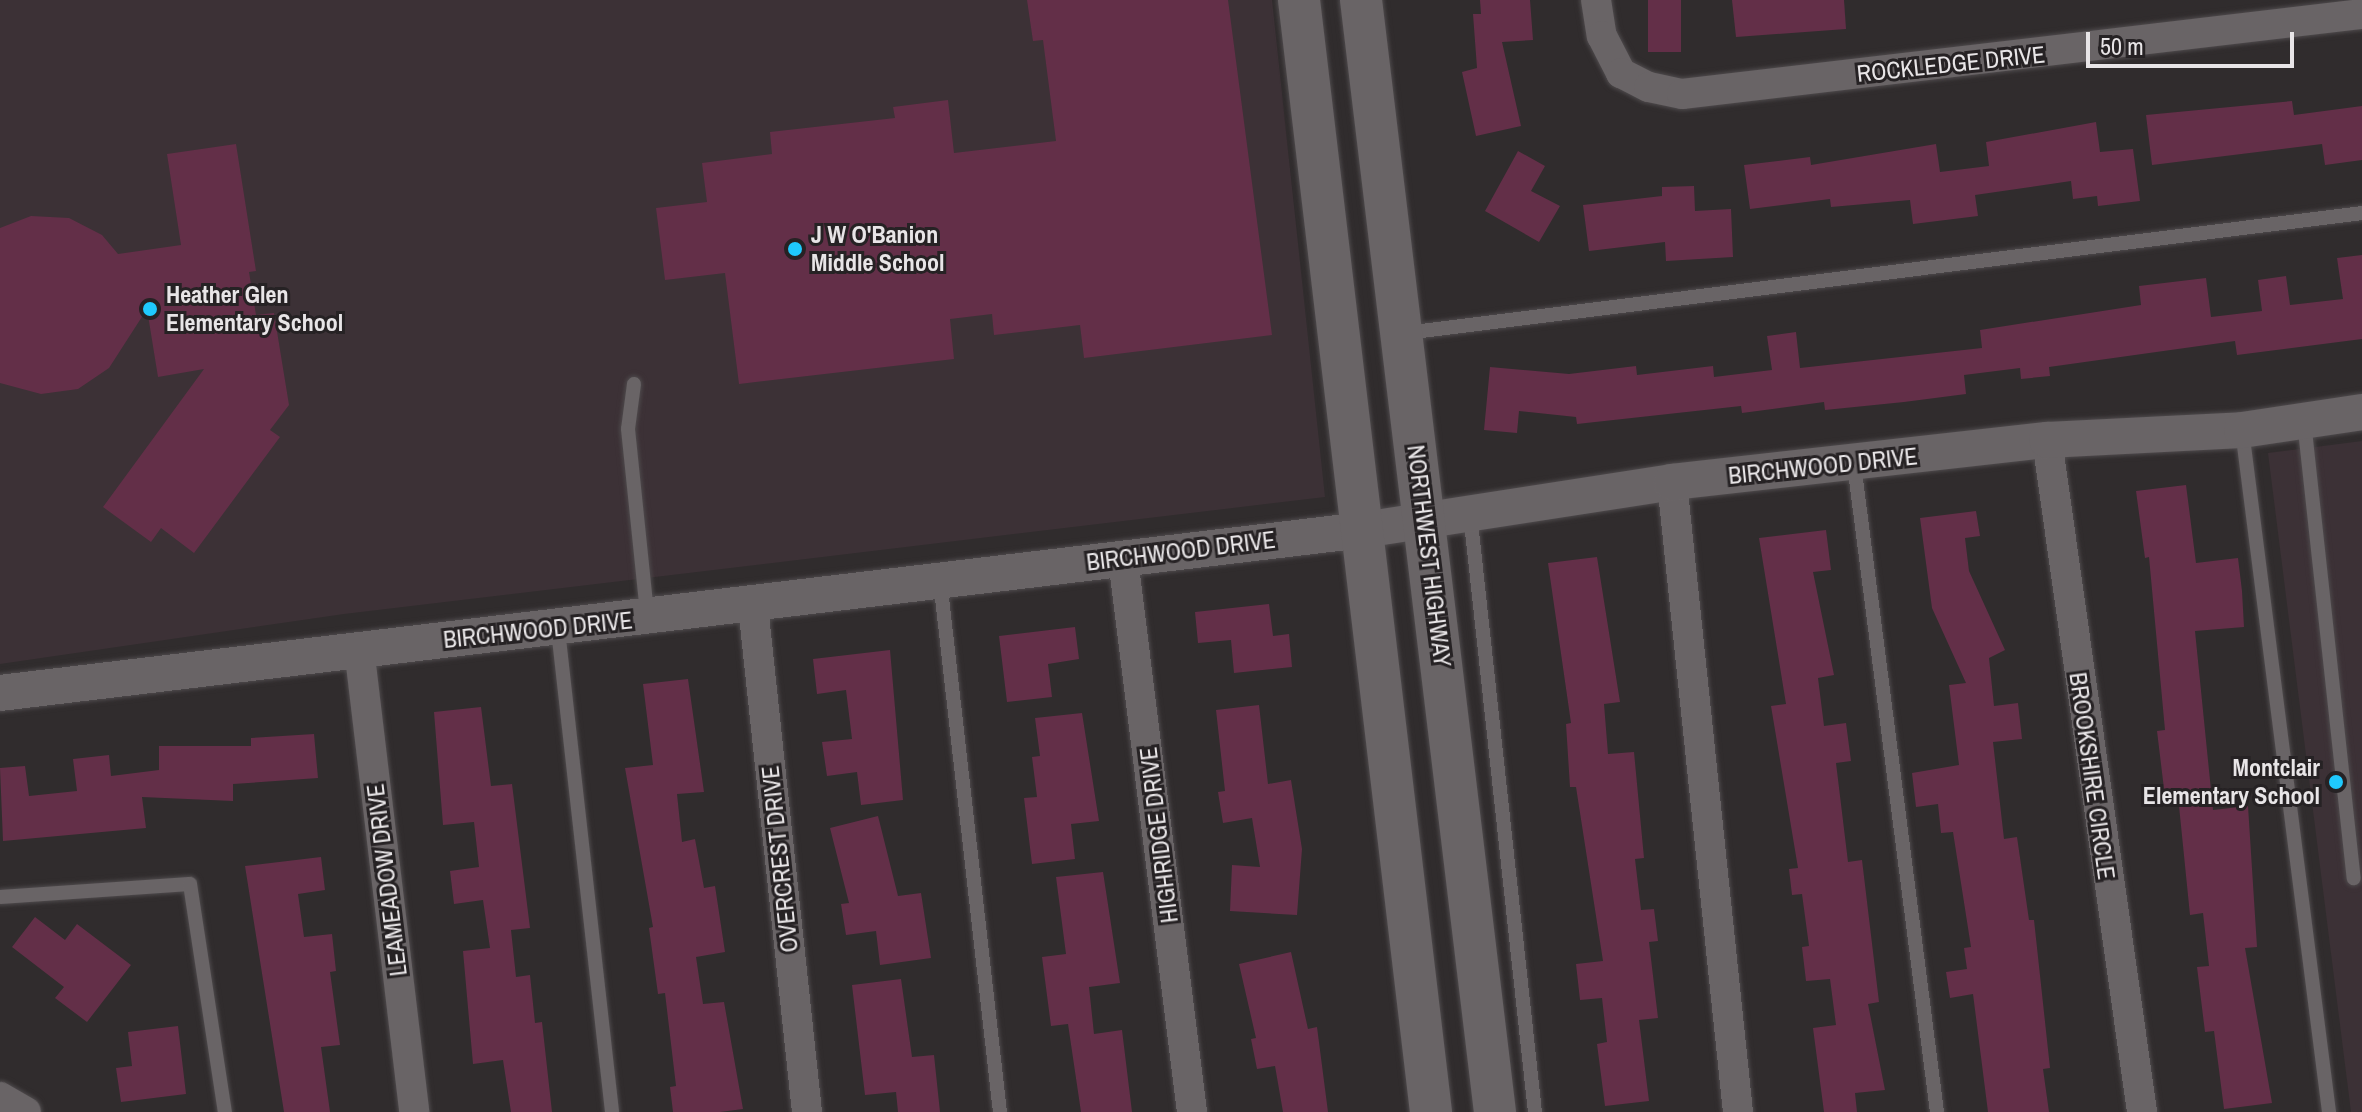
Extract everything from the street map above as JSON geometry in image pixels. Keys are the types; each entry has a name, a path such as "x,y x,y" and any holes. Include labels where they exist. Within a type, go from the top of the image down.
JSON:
{"main road":[{"path":"1299,0 1431,1112"},
{"name":"NORTHWEST HIGHWAY","path":"1361,0 1399,334 1426,519 1495,1112"}],"street":[{"name":"ROCKLEDGE DRIVE","path":"1596,0 1602,36 1621,73 1649,87 1682,94 2362,14"},
{"name":"BIRCHWOOD DRIVE","path":"0,693 359,648 558,630 753,606 940,578 1363,530 1672,482 2047,440 2242,430 2362,412"},
{"name":"BROOKSHIRE CIRCLE","path":"2047,440 2142,1112"},
{"path":"1672,482 1738,1112"},
{"name":"HIGHRIDGE DRIVE","path":"1123,559 1192,1112"},
{"name":"OVERCREST DRIVE","path":"753,606 807,1112"},
{"name":"LEAMEADOW DRIVE","path":"359,648 414,1112"},
{"path":"0,1097 26,1112"}],"lane":[{"path":"1399,334 2362,213"},
{"path":"634,384 628,429 648,619"},
{"path":"2304,420 2354,878"},
{"path":"2242,430 2329,1112"},
{"path":"1854,463 1937,1112"},
{"path":"1470,513 1535,1112"},
{"path":"940,578 1000,1112"},
{"path":"558,630 612,1112"},
{"path":"0,897 190,884 225,1112"}],"shaded area":[{"name":"J W O'Banion Middle School","path":"0,0 1272,0 1325,497 344,614 0,664"},
{"name":"Montclair Elementary School","path":"2362,441 2362,1112 2351,1112 2268,453"}],"building":[{"path":"1027,0 1228,0 1272,335 1084,358 1080,325 994,335 992,314 950,319 954,359 739,384 725,273 665,280 656,208 707,202 702,163 772,154 770,132 895,118 893,107 948,100 954,153 1056,141 1043,40 1033,41"},
{"path":"1480,0 1530,0 1533,40 1502,42 1521,126 1476,136 1462,72 1477,68 1473,14 1481,14"},
{"path":"1648,0 1681,0 1681,52 1648,52"},
{"path":"1732,0 1844,0 1846,29 1736,37"},
{"path":"2292,101 2294,115 2362,106 2362,160 2325,165 2322,144 2152,165 2146,115"},
{"path":"2096,122 2100,152 2133,149 2140,201 2098,206 2097,196 2073,199 2071,181 1975,195 1978,216 1913,224 1910,200 1831,207 1830,199 1750,209 1744,165 1810,157 1811,165 1936,144 1940,172 1989,166 1986,142"},
{"path":"236,144 256,271 249,272 256,315 274,313 289,405 270,430 280,437 194,553 161,528 151,542 103,507 204,369 158,377 147,309 109,368 78,389 41,394 0,383 0,228 31,216 69,218 102,235 118,254 181,245 167,154"},
{"path":"1518,151 1545,166 1531,191 1560,206 1539,242 1485,211"},
{"path":"1694,186 1695,211 1731,209 1733,257 1666,261 1665,242 1589,251 1583,205 1662,196 1662,187"},
{"path":"2362,255 2362,339 2237,355 2235,341 2049,367 2050,376 2021,379 2020,368 1964,375 1966,394 1904,402 1825,410 1824,402 1742,413 1741,406 1577,424 1576,417 1519,411 1517,433 1484,430 1490,367 1569,374 1636,366 1637,375 1713,366 1714,377 1772,370 1767,336 1796,332 1800,368 1982,348 1980,330 2141,305 2139,286 2206,278 2211,317 2262,311 2258,280 2286,276 2290,305 2343,299 2337,258"},
{"path":"2186,485 2196,563 2238,558 2242,591 2244,627 2195,631 2213,810 2248,806 2257,947 2245,948 2272,1103 2224,1109 2214,1031 2205,1032 2197,967 2209,966 2203,913 2190,915 2178,796 2165,797 2157,731 2165,730 2149,557 2145,558 2136,491"},
{"path":"1976,511 1980,536 1965,538 1969,571 2005,650 1989,658 1994,706 2018,703 2022,739 1993,742 2004,839 2017,837 2029,920 2034,920 2050,1068 2043,1069 2049,1112 1988,1112 1973,994 1950,998 1946,972 1967,969 1964,948 1971,947 1953,832 1941,833 1938,804 1916,807 1912,773 1959,765 1949,685 1966,683 1932,608 1920,518"},
{"path":"1826,530 1831,570 1813,572 1834,675 1818,678 1824,726 1846,723 1851,761 1836,763 1848,862 1862,860 1879,1002 1868,1004 1885,1090 1855,1093 1857,1112 1824,1112 1813,1028 1836,1025 1830,979 1806,981 1802,947 1809,946 1802,894 1792,895 1789,869 1798,868 1771,706 1786,704 1759,538"},
{"path":"1597,557 1620,702 1604,704 1608,754 1634,752 1644,858 1635,859 1641,910 1654,909 1658,941 1649,942 1658,1018 1639,1020 1649,1101 1605,1106 1597,1044 1607,1042 1602,998 1580,1000 1576,964 1603,961 1576,787 1570,787 1566,724 1571,723 1548,563"},
{"path":"1269,604 1273,636 1289,634 1292,667 1234,673 1231,640 1198,643 1195,612"},
{"path":"1075,627 1079,659 1048,664 1052,697 1007,702 999,636"},
{"path":"890,650 903,800 861,805 857,772 827,776 822,742 852,739 846,690 817,694 813,659"},
{"path":"688,679 704,792 677,794 682,842 695,839 704,888 715,886 725,952 696,957 703,1004 724,1002 743,1109 720,1112 673,1112 670,1087 676,1086 665,993 658,994 649,928 653,927 625,768 653,765 643,684"},
{"path":"1259,705 1268,784 1291,780 1302,849 1297,915 1230,911 1232,865 1260,867 1252,818 1223,823 1218,792 1225,791 1216,710"},
{"path":"481,707 491,786 512,784 530,928 511,930 516,977 530,975 535,1023 542,1022 552,1112 511,1112 503,1060 473,1064 463,951 490,948 483,900 454,904 450,871 479,867 474,822 443,825 434,712"},
{"path":"1082,713 1099,821 1071,824 1075,859 1032,864 1024,798 1037,797 1032,757 1040,756 1035,718"},
{"path":"314,734 318,778 233,784 233,801 142,797 146,828 3,841 0,768 25,766 29,796 77,791 73,759 109,755 111,776 159,770 159,746 251,746 251,738"},
{"path":"878,816 898,896 921,893 931,958 880,965 876,931 846,935 841,904 849,903 830,828"},
{"path":"321,857 325,890 298,894 304,937 332,934 336,971 330,972 340,1045 321,1047 330,1112 284,1112 245,866"},
{"path":"1103,872 1120,983 1089,987 1094,1034 1122,1030 1132,1112 1081,1112 1068,1024 1051,1026 1042,957 1066,954 1056,877"},
{"path":"35,917 65,940 77,924 131,965 87,1022 55,998 64,987 12,947"},
{"path":"1291,952 1308,1029 1317,1027 1328,1112 1283,1112 1275,1066 1257,1069 1251,1039 1256,1038 1239,964"},
{"path":"901,979 912,1057 934,1055 940,1112 898,1112 896,1092 865,1095 852,985"},
{"path":"178,1026 186,1094 121,1102 116,1068 132,1066 128,1032"}],"place":[{"name":"J W O'Banion Middle School","path":"795,249"},
{"name":"Heather Glen Elementary School","path":"150,309"},
{"name":"Montclair Elementary School","path":"2336,782"}]}
